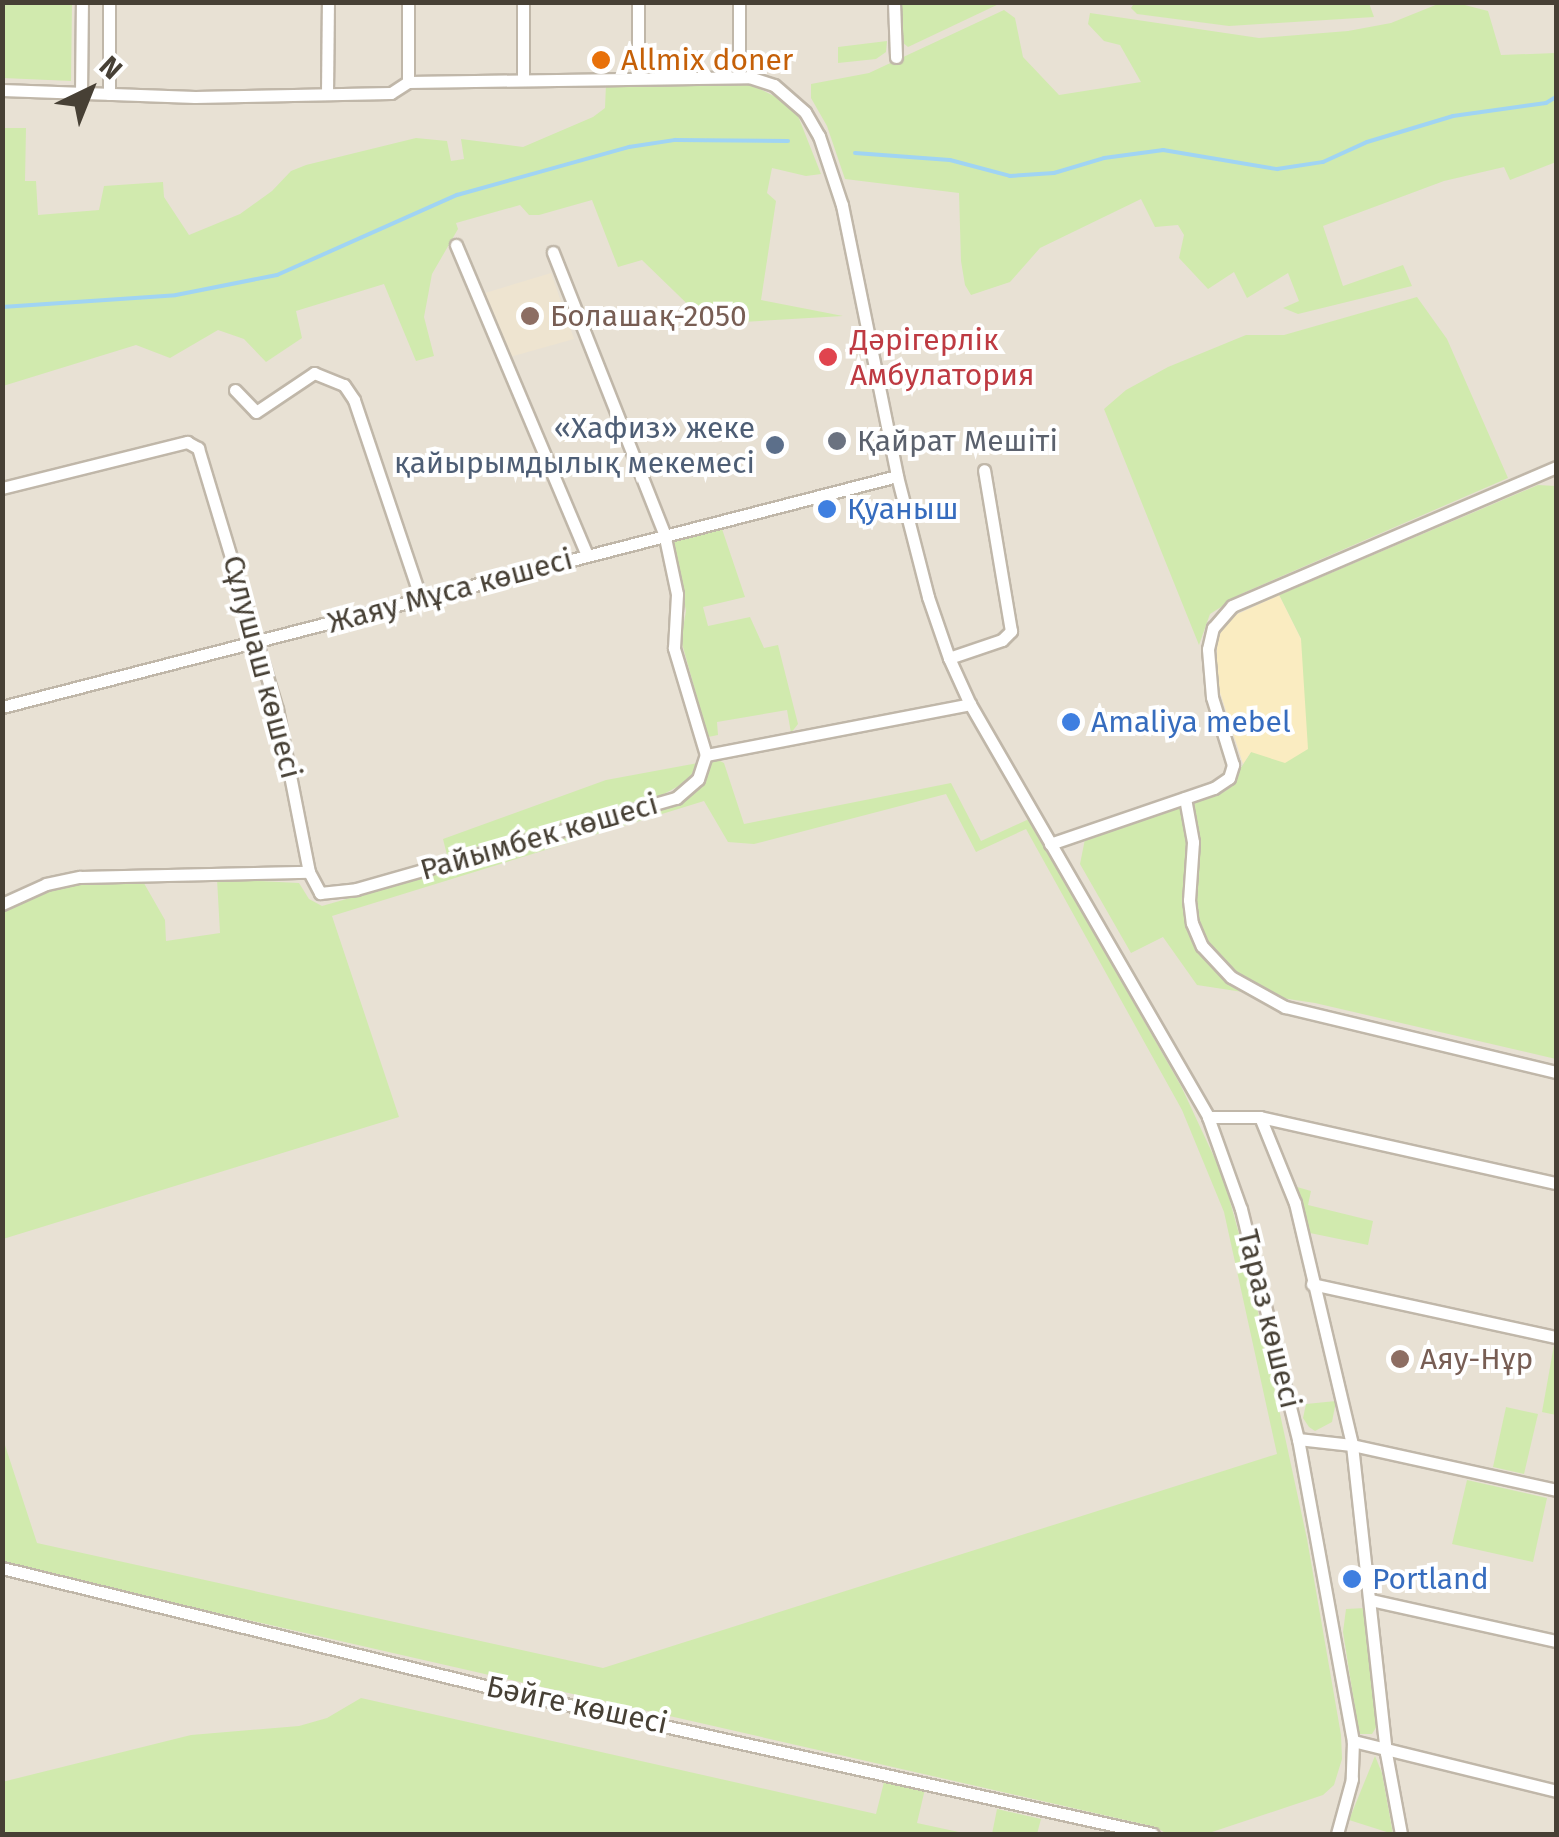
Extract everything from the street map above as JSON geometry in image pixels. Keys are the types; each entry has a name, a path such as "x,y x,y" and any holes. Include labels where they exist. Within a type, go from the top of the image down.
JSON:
{"street":[{"path":"82,2 82,92"},
{"path":"109,2 109,94"},
{"path":"328,2 328,94"},
{"path":"408,2 408,82"},
{"path":"523,2 523,78"},
{"path":"638,2 638,76"},
{"path":"739,2 744,77"},
{"path":"894,2 896,57"},
{"name":"Тараз көшесі","path":"744,77 774,85 796,101 819,136 842,204 897,476 928,598 949,658 970,704 1208,1117 1241,1209 1298,1439 1353,1741 1352,1779 1337,1834"},
{"path":"2,90 192,98 391,93 408,82 781,77"},
{"path":"456,245 587,555"},
{"path":"553,252 664,534 677,594 674,648 706,755 970,704"},
{"path":"236,390 256,412 314,373 344,384 354,400 420,599"},
{"name":"Сұлушаш көшесі","path":"2,488 194,444 210,480 258,640 290,763 309,872 320,893"},
{"path":"1050,844 1223,784 1232,772 1208,664 1210,637 1225,612 1556,467"},
{"path":"949,658 1002,640 1011,630 984,470"},
{"name":"Жаяу Мұса көшесі","path":"2,707 897,476"},
{"name":"Райымбек көшесі","path":"320,893 356,889 676,798 698,780 706,755"},
{"path":"1185,798 1194,842 1189,900 1192,923 1202,946 1231,977 1285,1007 1556,1072"},
{"path":"2,904 46,884 80,877 309,872"},
{"path":"1208,1117 1260,1116 1556,1183"},
{"path":"1260,1116 1296,1203 1352,1445 1386,1752 1402,1834"},
{"path":"1312,1284 1556,1336"},
{"path":"1298,1439 1352,1445 1556,1490"},
{"name":"Бәйге көшесі","path":"2,1568 490,1688 1153,1834"},
{"path":"1370,1600 1556,1642"},
{"path":"1353,1741 1556,1791"}],"shaded area":[{"path":"3,3 1556,3 1556,1834 3,1834"},
{"name":"Болашақ-2050","path":"551,273 574,339 510,357 485,293"}],"green space":[{"path":"3,2 72,3 71,81 3,78"},
{"path":"902,2 1001,3 908,47 902,42"},
{"path":"1135,2 1369,3 1374,17 1229,26 1137,14 1131,8"},
{"path":"1457,3 1488,11 1501,55 1556,53 1556,162 1510,180 1504,167 1444,181 1323,226 1343,286 1403,265 1412,286 1298,314 1283,308 1299,301 1288,273 1247,298 1234,272 1208,289 1179,258 1184,235 1178,225 1155,227 1141,199 1040,248 1010,282 971,295 961,261 959,193 845,179 827,126 811,98 811,84 869,73 1004,10 1015,18 1023,57 1059,95 1141,82 1120,45 1104,41 1088,24 1090,13 1259,38 1348,31 1391,23 1438,4"},
{"path":"887,41 886,52 876,59 838,63 838,47"},
{"path":"748,83 782,100 798,116 821,174 806,176 772,168 767,193 776,201 761,300 843,316 708,324 642,260 618,267 592,200 539,215 529,215 520,205 456,223 458,229 432,274 424,317 434,356 416,361 384,284 296,311 302,338 266,362 244,339 218,330 170,358 136,345 3,386 3,128 26,128 25,181 36,181 38,215 99,210 104,186 163,182 164,197 189,235 240,214 272,191 291,171 306,165 416,138 447,141 451,161 464,159 461,139 523,147 605,108 606,84"},
{"path":"1417,297 1447,339 1508,478 1243,593 1210,614 1199,645 1104,409 1126,390 1168,367 1246,335 1284,335"},
{"path":"1538,485 1556,486 1556,1059 1315,1003 1197,985 1163,937 1131,953 1080,864 1085,839 1226,791 1251,752 1301,639 1279,595"},
{"path":"721,526 745,597 703,607 708,626 750,617 764,648 778,645 798,724 791,733 787,710 717,722 718,735 708,737 681,640 686,611 672,539"},
{"path":"714,758 724,763 744,824 951,783 981,841 1029,819 1181,1086 1223,1176 1249,1270 1307,1539 1341,1735 1342,1759 1334,1785 1323,1795 1206,1834 1167,1834 1156,1827 3,1564 2,1436 37,1543 603,1668 1277,1454 1224,1212 1182,1110 1026,829 976,852 946,794 754,844 728,842 704,801 332,916 399,1117 3,1239 3,913 41,891 80,880 141,878 165,920 166,941 220,933 217,879 299,883 309,899 322,906 676,805 699,788"},
{"path":"698,763 688,781 662,795 447,855 443,839 606,780"},
{"path":"1297,1187 1311,1191 1308,1205 1373,1221 1368,1245 1310,1233"},
{"path":"1556,1346 1556,1415 1542,1412"},
{"path":"1336,1401 1332,1422 1315,1431 1309,1427 1303,1418 1306,1404"},
{"path":"1506,1407 1538,1414 1524,1474 1493,1467"},
{"path":"1467,1480 1547,1498 1533,1562 1452,1544"},
{"path":"1365,1608 1377,1726 1372,1734 1359,1734 1343,1632 1346,1609"},
{"path":"361,1698 876,1814 884,1782 925,1789 917,1823 968,1834 3,1834 2,1782 191,1735 299,1726 327,1718"},
{"path":"1375,1756 1382,1773 1393,1834 1349,1820"},
{"path":"997,1809 1041,1819 1037,1834 992,1834"}],"sand":[{"path":"1279,595 1301,639 1308,749 1285,763 1251,752 1243,764 1217,683 1217,636 1229,618"}],"waterway":[{"path":"855,153 950,160 1010,176 1054,173 1104,158 1163,150 1277,169 1323,162 1367,142 1453,116 1546,103 1556,97"},
{"path":"2,307 176,295 277,275 457,195 629,147 675,140 788,141"}],"place":[{"name":"Allmix doner","path":"601,60"},
{"name":"Болашақ-2050","path":"530,316"},
{"name":"Дәрігерлік Амбулатория","path":"828,357"},
{"name":"Қайрат Мешіті","path":"837,441"},
{"name":"«Хафиз» жеке қайырымдылық мекемесі","path":"775,445"},
{"name":"Қуаныш","path":"827,509"},
{"name":"Amaliya mebel","path":"1071,722"},
{"name":"Аяу-Нұр","path":"1400,1359"},
{"name":"Portland","path":"1352,1579"}]}
